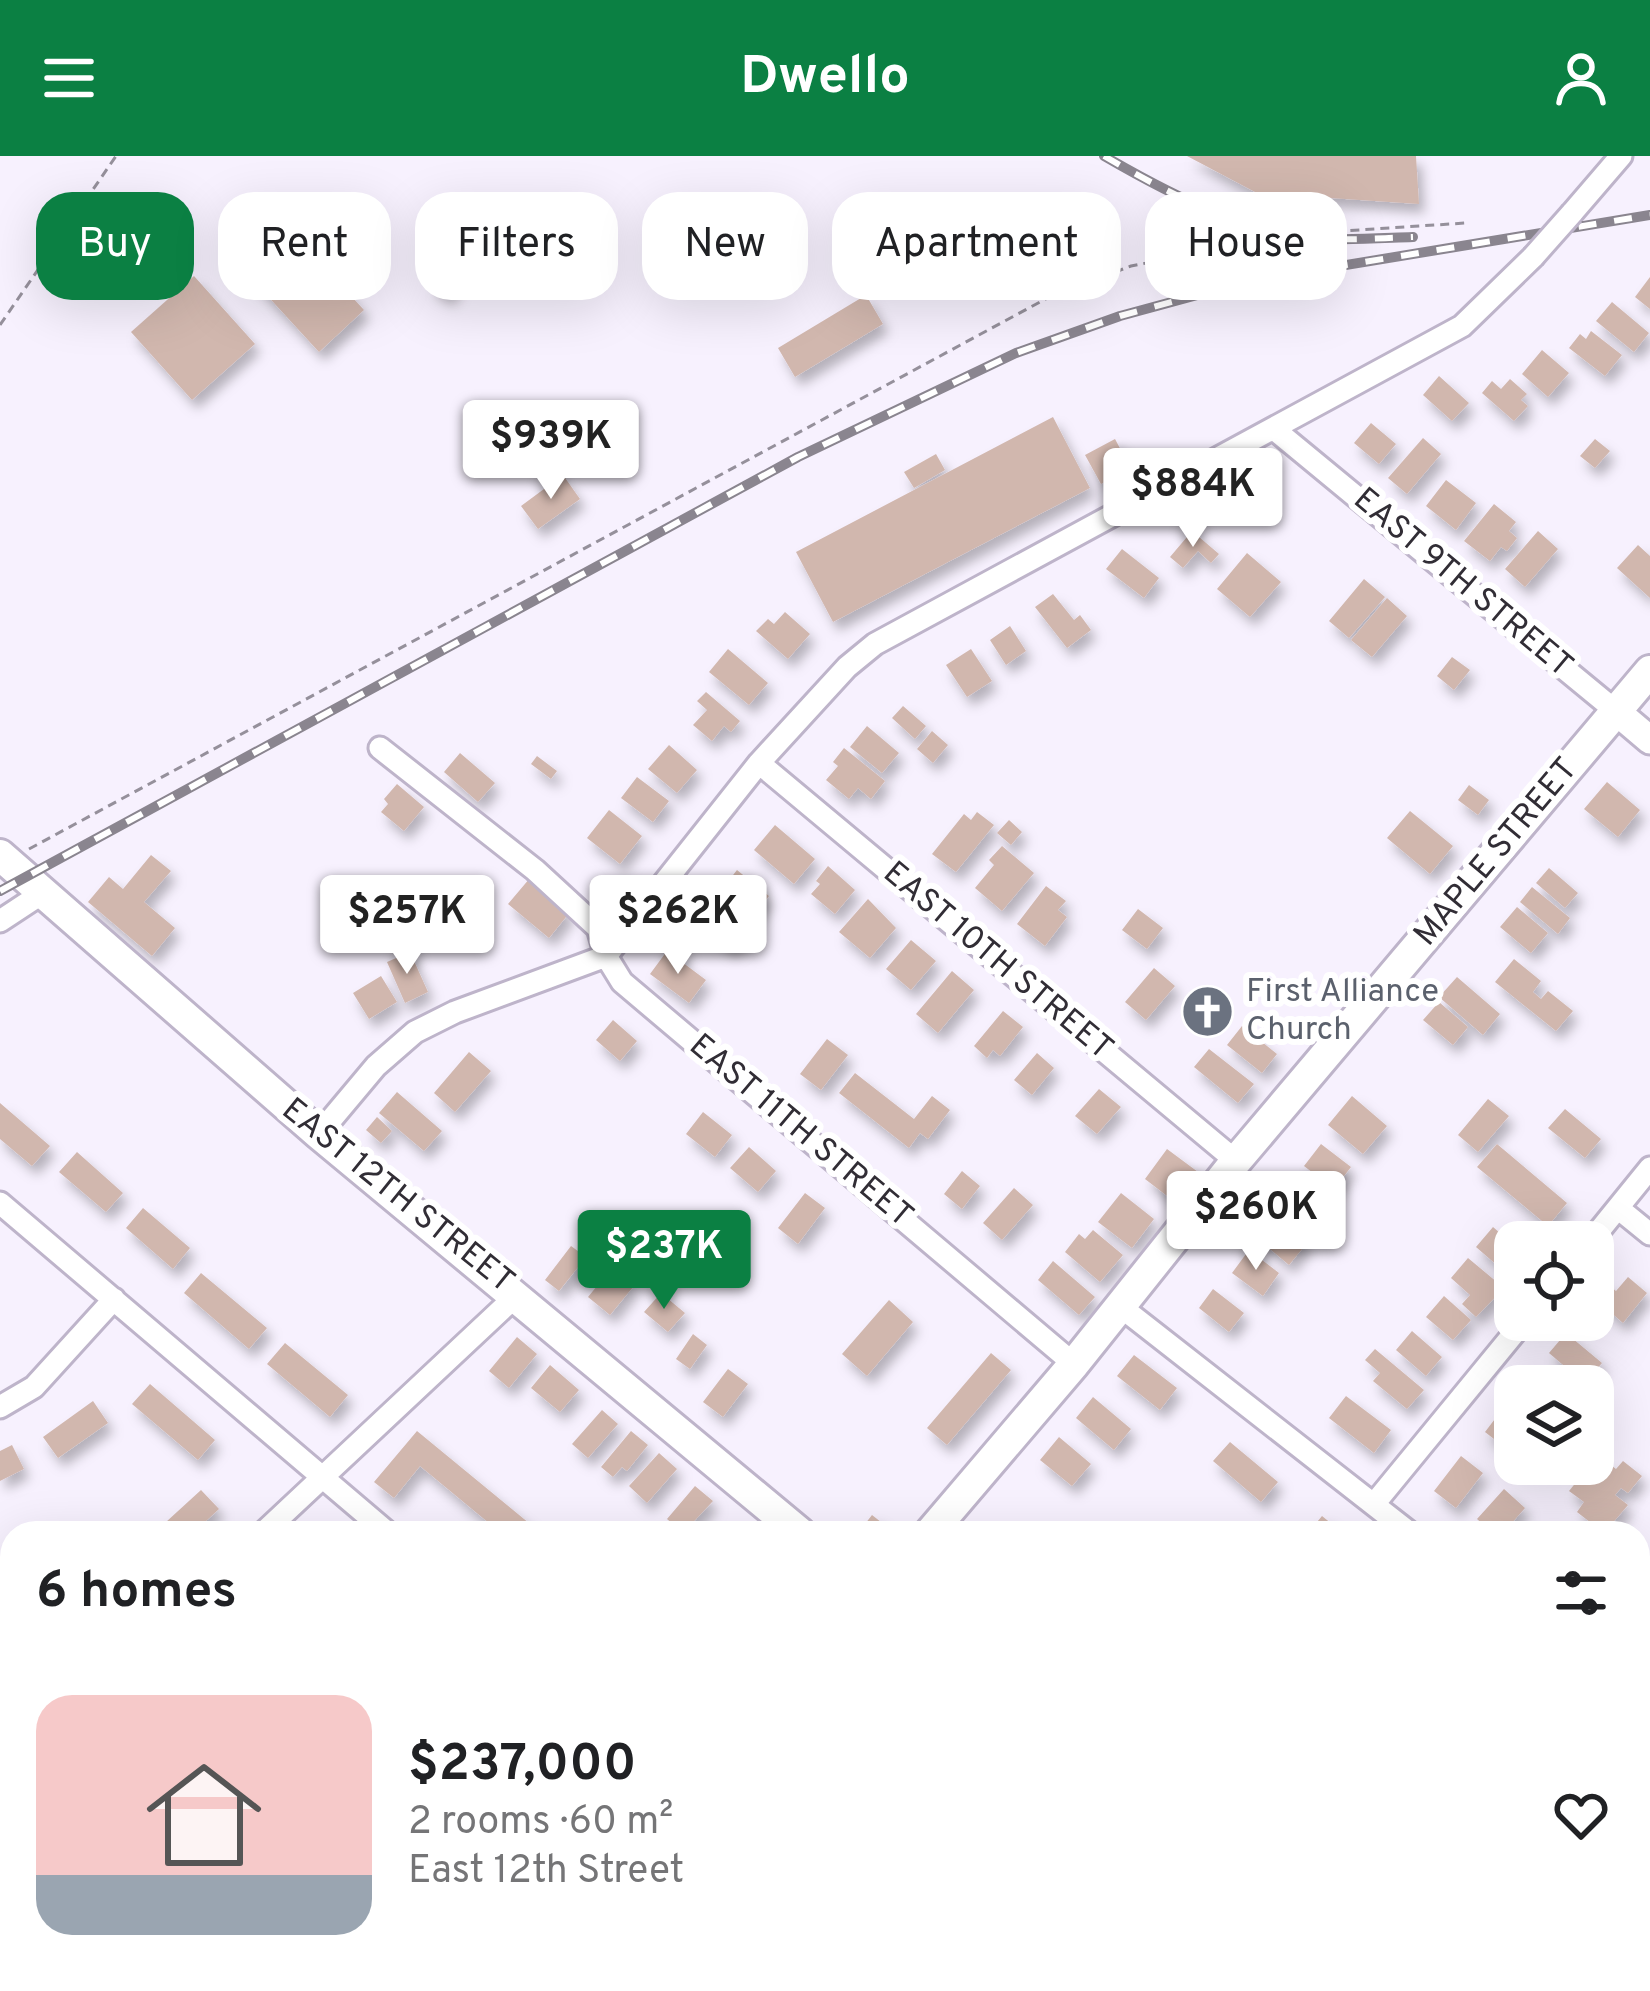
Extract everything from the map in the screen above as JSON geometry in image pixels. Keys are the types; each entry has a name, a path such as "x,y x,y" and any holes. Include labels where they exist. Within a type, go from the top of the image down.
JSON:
{"main road":[{"name":"MAPLE STREET","path":"940,1521 1121,1307 1236,1161 1650,671"},
{"name":"EAST 12TH STREET","path":"3,858 319,1134 786,1521"}],"street":[{"path":"319,1134 358,1085 415,1032 454,1012 606,956 759,763 847,667 901,627 1462,326 1533,257 1621,156"},
{"name":"EAST 9TH STREET","path":"1274,429 1650,740"},
{"name":"EAST 11TH STREET","path":"380,748 551,884 598,928 606,956 622,982 1074,1364"},
{"name":"EAST 10TH STREET","path":"759,763 1236,1161"},
{"path":"0,921 41,894"},
{"path":"1607,1221 1650,1168"},
{"path":"0,1202 374,1521"},
{"path":"1618,1208 1650,1234"},
{"path":"276,1521 517,1294"},
{"path":"0,1407 34,1387 115,1299"},
{"path":"1121,1307 1395,1521"},
{"path":"1373,1504 1508,1341"}],"path":[{"path":"0,325 116,156"},
{"path":"3,858 1051,296 1131,266 1298,234 1465,223"}],"building":[{"path":"1187,156 1416,156 1419,204 1347,199 1347,192 1255,192"},
{"path":"194,276 255,344 192,400 131,332 167,300 194,300"},
{"path":"1650,277 1650,309 1635,297"},
{"path":"271,300 355,300 364,310 319,352"},
{"path":"858,300 869,300 883,324 795,377 778,348"},
{"path":"1612,302 1649,333 1634,352 1596,321"},
{"path":"1591,331 1622,355 1605,376 1569,348 1580,334 1586,339"},
{"path":"1542,350 1569,373 1548,397 1522,374"},
{"path":"1439,376 1469,403 1452,421 1423,395"},
{"path":"1510,379 1527,394 1521,400 1528,406 1514,421 1482,393 1492,381 1501,389"},
{"path":"1053,417 1090,488 833,622 796,552"},
{"path":"1371,423 1396,444 1379,464 1354,443"},
{"path":"1423,438 1441,454 1407,494 1388,478"},
{"path":"1115,439 1131,469 1101,484 1085,455"},
{"path":"1595,439 1610,451 1595,468 1580,456"},
{"path":"936,454 945,470 914,488 904,472"},
{"path":"563,475 580,499 538,529 521,506"},
{"path":"1446,480 1476,503 1456,530 1426,506"},
{"path":"1494,504 1516,522 1509,531 1517,538 1490,561 1464,541"},
{"path":"1192,531 1219,554 1211,563 1198,551 1183,568 1170,557"},
{"path":"1538,531 1558,549 1525,587 1505,569"},
{"path":"1638,545 1650,556 1650,598 1617,568"},
{"path":"1122,549 1159,578 1144,598 1106,569"},
{"path":"1247,553 1281,582 1250,617 1217,589"},
{"path":"1364,579 1385,597 1349,638 1329,621"},
{"path":"1053,594 1074,620 1080,615 1091,630 1067,648 1035,607"},
{"path":"1387,598 1407,616 1372,657 1351,640"},
{"path":"785,612 810,634 788,659 756,631 768,619 774,624"},
{"path":"1010,626 1026,651 1006,665 990,640"},
{"path":"728,649 768,683 749,705 709,672"},
{"path":"971,649 992,681 967,697 946,665"},
{"path":"1452,657 1470,670 1454,690 1437,676"},
{"path":"706,692 740,721 731,732 724,726 712,741 693,725 707,710 697,701"},
{"path":"903,706 926,726 915,739 892,718"},
{"path":"867,726 899,753 882,773 850,747"},
{"path":"932,731 948,745 933,763 917,749"},
{"path":"669,745 697,770 677,793 648,769"},
{"path":"844,748 885,781 871,799 858,788 849,799 826,780"},
{"path":"460,753 495,783 478,802 444,772"},
{"path":"537,756 557,771 551,779 531,764"},
{"path":"637,777 669,801 653,822 621,798"},
{"path":"1607,782 1640,810 1618,837 1584,809"},
{"path":"397,784 424,807 404,831 381,812 388,804 384,799"},
{"path":"1469,785 1489,800 1478,815 1458,800"},
{"path":"609,810 642,836 620,864 587,838"},
{"path":"1410,811 1453,846 1430,874 1387,838"},
{"path":"977,812 994,825 956,872 932,854 964,814 971,820"},
{"path":"1009,820 1022,832 1011,845 997,833"},
{"path":"775,825 815,859 794,884 754,850"},
{"path":"1002,846 1034,873 1002,911 975,888"},
{"path":"151,855 171,871 144,902 175,928 152,956 88,902 109,877 123,889"},
{"path":"828,866 855,890 835,914 811,894"},
{"path":"1549,868 1578,893 1565,908 1536,883"},
{"path":"737,870 769,896 751,918 719,893"},
{"path":"530,878 570,912 549,938 508,904"},
{"path":"1046,886 1066,901 1058,910 1067,917 1045,946 1017,924"},
{"path":"1532,887 1570,918 1558,934 1520,902"},
{"path":"868,899 896,928 870,958 839,932"},
{"path":"714,900 749,930 731,950 696,921"},
{"path":"1517,907 1548,933 1531,953 1500,927"},
{"path":"1138,909 1163,928 1147,949 1122,930"},
{"path":"911,940 936,961 911,990 886,969"},
{"path":"667,951 706,980 689,1003 650,974"},
{"path":"410,952 428,992 405,1003 387,962"},
{"path":"1514,959 1541,981 1533,992 1541,999 1548,991 1573,1011 1556,1031 1495,982"},
{"path":"1154,968 1175,986 1146,1020 1125,1002"},
{"path":"952,971 974,990 938,1033 916,1014"},
{"path":"381,976 397,1002 369,1019 353,993"},
{"path":"1457,977 1500,1014 1483,1035 1439,997"},
{"path":"1439,1002 1468,1027 1453,1045 1423,1020"},
{"path":"1003,1011 1023,1027 1000,1056 993,1050 987,1058 974,1046"},
{"path":"613,1020 637,1041 620,1061 596,1040"},
{"path":"1242,1026 1277,1054 1262,1073 1227,1045"},
{"path":"827,1039 848,1055 821,1090 800,1074"},
{"path":"1209,1049 1254,1084 1238,1103 1194,1067"},
{"path":"469,1052 491,1071 455,1112 434,1093"},
{"path":"1037,1053 1054,1068 1032,1095 1014,1080"},
{"path":"855,1073 914,1119 932,1096 950,1110 928,1139 920,1133 909,1148 839,1093"},
{"path":"1099,1089 1121,1107 1097,1134 1075,1116"},
{"path":"397,1092 442,1131 424,1151 379,1113"},
{"path":"1352,1096 1387,1126 1363,1154 1328,1125"},
{"path":"1488,1099 1509,1116 1478,1152 1458,1135"},
{"path":"0,1103 50,1146 32,1166 0,1139"},
{"path":"1565,1109 1601,1139 1585,1158 1548,1128"},
{"path":"703,1112 732,1135 715,1157 686,1134"},
{"path":"377,1117 392,1131 381,1143 366,1130"},
{"path":"1321,1144 1351,1167 1334,1189 1304,1166"},
{"path":"1497,1144 1567,1203 1552,1221 1542,1221 1477,1167"},
{"path":"749,1147 776,1171 758,1192 730,1168"},
{"path":"1167,1149 1198,1172 1175,1202 1145,1179"},
{"path":"77,1152 123,1193 106,1212 59,1172"},
{"path":"962,1171 980,1186 962,1209 944,1194"},
{"path":"1014,1188 1033,1205 1002,1240 983,1223"},
{"path":"1302,1190 1328,1212 1311,1231 1286,1209"},
{"path":"805,1193 825,1208 798,1244 778,1228"},
{"path":"1121,1193 1154,1219 1132,1248 1098,1222"},
{"path":"143,1208 190,1248 173,1269 126,1228"},
{"path":"1275,1216 1307,1243 1289,1265 1257,1238"},
{"path":"1493,1227 1494,1228 1494,1263 1476,1247"},
{"path":"1093,1230 1123,1255 1100,1282 1065,1252 1079,1234 1085,1239"},
{"path":"571,1246 586,1257 559,1291 545,1280"},
{"path":"1249,1250 1279,1273 1263,1296 1232,1273"},
{"path":"1468,1258 1494,1280 1494,1298 1476,1317 1462,1304 1470,1295 1451,1278"},
{"path":"1053,1261 1095,1297 1079,1315 1038,1280"},
{"path":"611,1269 633,1287 610,1315 588,1297"},
{"path":"201,1273 267,1328 249,1349 184,1293"},
{"path":"1628,1277 1647,1293 1623,1323 1614,1315 1616,1291"},
{"path":"1213,1289 1244,1313 1229,1332 1199,1308"},
{"path":"661,1293 685,1313 668,1332 644,1312"},
{"path":"1444,1296 1471,1320 1453,1340 1426,1317"},
{"path":"889,1300 913,1322 867,1376 842,1354"},
{"path":"1412,1331 1442,1357 1426,1376 1396,1350"},
{"path":"693,1334 707,1345 690,1369 676,1359"},
{"path":"517,1337 537,1354 509,1388 489,1371"},
{"path":"1559,1341 1576,1341 1602,1363 1563,1365 1549,1353"},
{"path":"285,1343 348,1395 330,1417 267,1364"},
{"path":"1375,1349 1424,1390 1407,1409 1373,1381 1380,1373 1365,1360"},
{"path":"991,1353 1011,1370 947,1445 927,1428"},
{"path":"1134,1355 1177,1388 1160,1410 1117,1376"},
{"path":"550,1365 579,1390 560,1412 531,1388"},
{"path":"728,1369 748,1384 723,1417 703,1402"},
{"path":"150,1384 215,1440 198,1460 132,1404"},
{"path":"1346,1396 1391,1430 1374,1453 1329,1418"},
{"path":"1093,1397 1131,1429 1114,1450 1076,1418"},
{"path":"93,1401 108,1423 58,1458 43,1437"},
{"path":"602,1410 618,1424 588,1458 572,1444"},
{"path":"417,1431 526,1521 486,1521 420,1466 394,1498 374,1482"},
{"path":"631,1431 648,1445 627,1471 622,1467 613,1477 601,1467"},
{"path":"1059,1437 1091,1464 1072,1486 1040,1460"},
{"path":"1230,1442 1278,1482 1261,1502 1213,1461"},
{"path":"12,1445 24,1469 0,1481 0,1451"},
{"path":"659,1453 677,1469 647,1503 629,1486"},
{"path":"1461,1456 1483,1473 1456,1508 1434,1491"},
{"path":"1623,1461 1642,1476 1628,1493 1621,1488 1615,1495 1628,1505 1614,1521 1589,1521 1577,1512 1584,1502 1569,1491 1574,1485 1614,1485 1614,1467"},
{"path":"695,1486 713,1501 694,1521 667,1519"},
{"path":"1504,1489 1525,1508 1514,1521 1477,1519"},
{"path":"201,1490 219,1509 206,1521 167,1521"}],"railway":[{"path":"1104,156 1184,199 1269,230 1329,239 1413,237"},
{"path":"0,891 798,457 1016,353 1120,316 1249,281 1650,215"}],"place":[{"name":"First Alliance Church","path":"1207,1012"}]}
